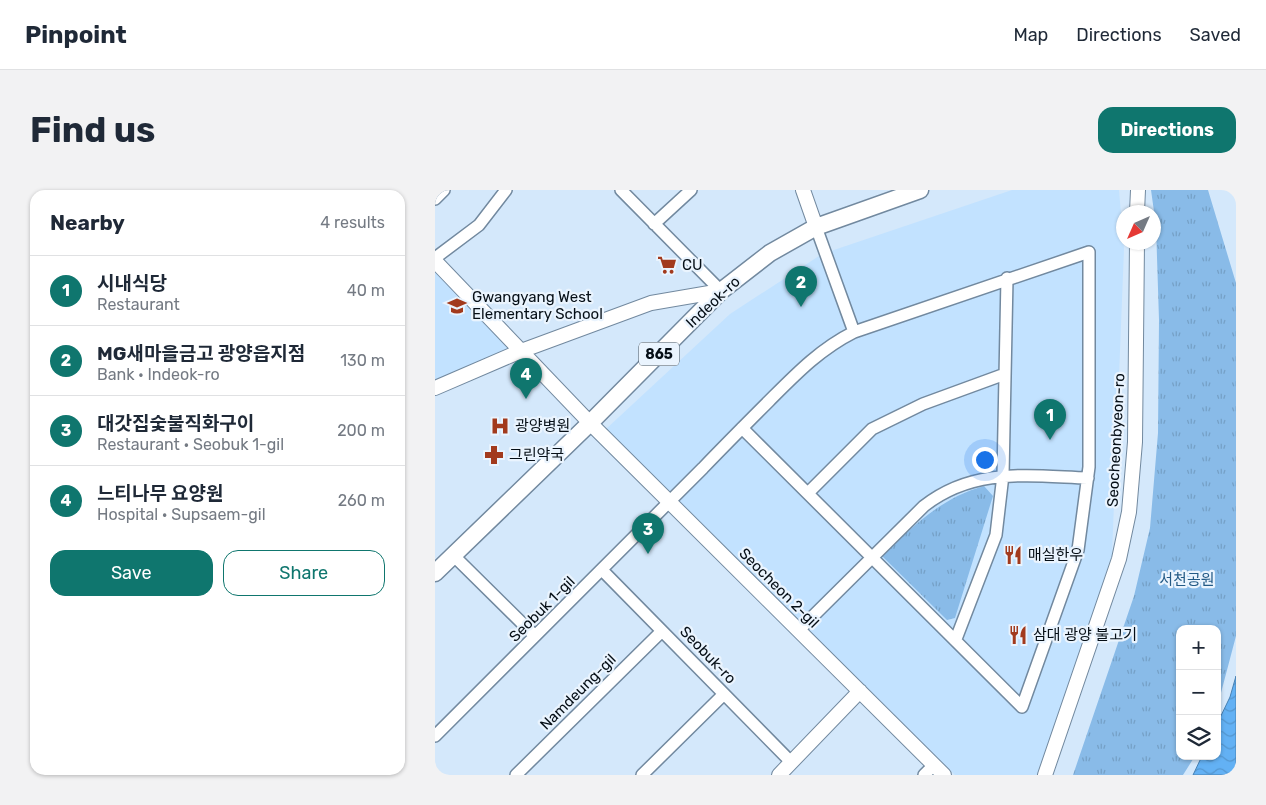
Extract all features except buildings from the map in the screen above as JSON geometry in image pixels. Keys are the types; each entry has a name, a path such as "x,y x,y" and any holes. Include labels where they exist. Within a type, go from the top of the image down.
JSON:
{"main road":[{"name":"Indeok-ro","path":"435,573 590,423 721,291 770,253 815,227 920,190"}],"street":[{"path":"435,199 444,190"},
{"path":"435,260 479,225 506,190"},
{"path":"621,190 721,291"},
{"path":"655,224 691,190"},
{"path":"803,190 854,332"},
{"path":"1137,205 1138,190"},
{"name":"Seocheonbyeon-ro","path":"1045,775 1119,560 1129,512 1135,442 1137,250"},
{"name":"Seobuk 1-gil","path":"435,736 813,357 831,343 854,332 1007,278 1089,252 1088,478"},
{"name":"Seocheon 2-gil","path":"435,260 590,423 939,770"},
{"path":"956,639 996,535 1003,475 1007,278"},
{"path":"435,388 521,351 651,303 721,291"},
{"path":"809,492 872,429 923,404 1005,374"},
{"path":"742,428 809,492 872,557 1022,707 1078,550 1088,478 1003,475 969,481 940,494 924,506 872,557 799,630"},
{"path":"453,555 535,636"},
{"name":"Seobuk-ro","path":"602,570 791,762"},
{"name":"Namdeung-gil","path":"516,775 662,631"},
{"path":"779,775 860,691"},
{"path":"642,775 724,694"},
{"path":"924,775 939,770"}],"shaded area":[{"path":"1012,190 1119,190 1120,205 1116,205 1116,250 1124,250 1112,555 1039,775 955,775 606,429 730,314 822,254"},
{"name":"Gwangyang West Elementary School","path":"435,261 521,351 435,388"}],"green space":[{"name":"서천공원","path":"1151,190 1208,190 1236,283 1236,636 1221,693 1221,625 1176,625 1176,760 1192,760 1183,775 1073,775 1134,596 1150,528 1158,433 1159,320 1157,250 1161,250 1161,205 1153,205"},
{"path":"984,486 993,496 955,618 947,620 882,556 928,514 954,498"}],"water":[{"path":"1236,676 1236,775 1193,775 1200,760 1221,760 1221,716 1230,697"}],"place":[{"name":"CU","path":"667,265"},
{"name":"Gwangyang West Elementary School","path":"457,306"},
{"name":"MG새마을금고 광양읍지점","path":"801,307"},
{"name":"느티나무 요양원","path":"526,399"},
{"name":"광양병원","path":"500,426"},
{"name":"시내식당","path":"1050,440"},
{"name":"그린약국","path":"494,455"},
{"name":"대갓집숯불직화구이","path":"648,554"},
{"name":"매실한우","path":"1013,555"},
{"name":"삼대 광양 불고기","path":"1018,635"}]}
